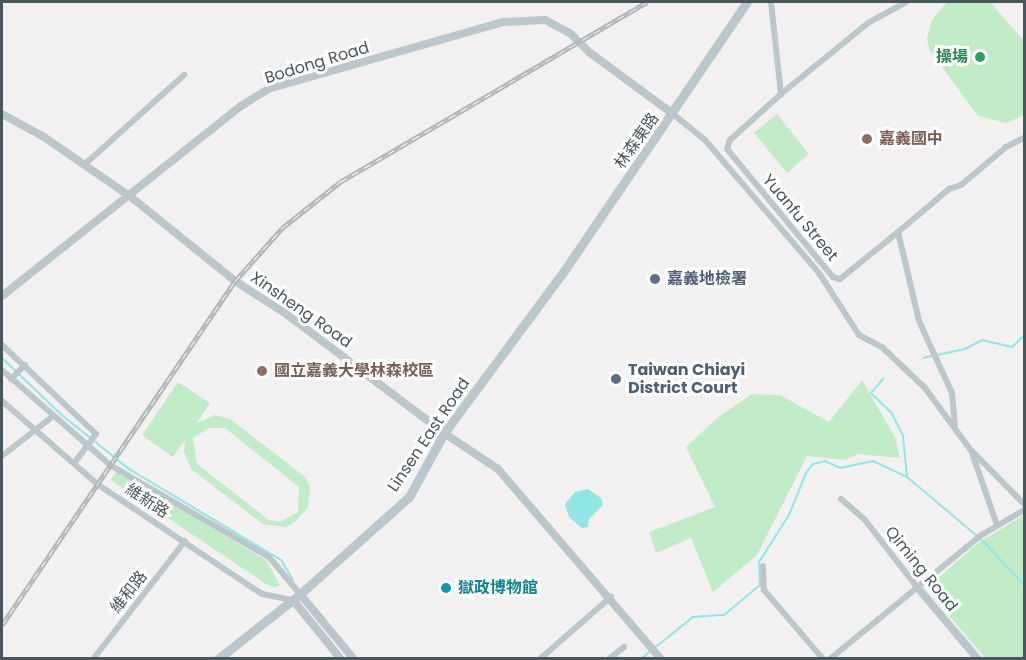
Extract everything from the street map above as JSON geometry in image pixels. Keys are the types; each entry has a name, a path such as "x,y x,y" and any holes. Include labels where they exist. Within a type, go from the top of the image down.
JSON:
{"main road":[{"name":"林森東路","path":"674,114 747,2"},
{"name":"Linsen East Road","path":"219,658 296,597 409,496 444,433 674,114"}],"street":[{"path":"771,2 782,94"},
{"path":"782,94 868,22 906,2"},
{"name":"Bodong Road","path":"2,296 131,197 225,118 268,89 502,22 545,20 572,34 589,52 674,114"},
{"path":"84,165 184,75"},
{"name":"Yuanfu Street","path":"782,94 730,140 727,149 832,277 840,279 898,232 930,350 952,393 955,425"},
{"name":"Xinsheng Road","path":"2,114 131,197 235,281 285,313 511,481 611,597 655,654"},
{"name":"Yuanfu Street","path":"674,114 705,140 819,273 859,335 897,361 955,425 970,449 997,525"},
{"path":"898,232 950,189 961,185 1006,147 1024,138"},
{"path":"2,345 96,434 74,463"},
{"path":"11,379 25,365"},
{"path":"2,369 52,417 110,465 269,557 340,658"},
{"name":"維新路","path":"2,401 97,484 262,594 296,597"},
{"path":"2,456 52,417"},
{"name":"Yuanfu Street","path":"970,449 1024,504"},
{"name":"Qiming Road","path":"842,499 868,524 975,658"},
{"path":"831,658 997,525 1024,510"},
{"name":"維和路","path":"94,658 185,542"},
{"path":"763,566 764,590 822,658"},
{"path":"296,597 353,658"},
{"path":"541,658 611,597"},
{"path":"610,658 624,647"}],"green space":[{"name":"操場","path":"990,2 1024,41 1024,115 1006,123 978,116 929,49 927,39 932,20 946,3"},
{"path":"777,114 809,154 787,173 754,133"},
{"path":"862,380 895,437 900,458 858,454 845,460 807,456 757,555 713,592 691,538 656,553 649,532 715,507 686,447 717,418 752,394 780,395 829,422"},
{"path":"178,382 210,403 197,423 215,415 230,419 305,477 310,487 308,507 296,521 286,527 263,524 191,469 184,452 185,440 173,457 142,435","holes":["209,428 225,428 299,487 298,512 280,522 269,520 197,464 193,438"]},
{"path":"117,470 266,560 280,585 275,588 266,584 111,480"},
{"path":"1024,515 1024,658 985,658 934,598 935,581 978,543"}],"water":[{"path":"588,489 601,498 603,505 589,519 588,527 582,528 569,517 565,504 575,492"}],"waterway":[{"path":"923,358 965,349 982,340 1012,347 1024,336"},
{"path":"2,358 63,416 129,469 281,560 293,580"},
{"path":"883,379 871,393 891,412 903,436 907,477"},
{"path":"642,658 693,617 724,615 760,585 759,562 789,515 806,473 813,464 825,461 840,468 873,461 907,477 983,541 1024,585"}],"railway":[{"path":"2,625 235,281 282,228 340,182 647,2"}],"place":[{"name":"操場","path":"980,57"},
{"name":"嘉義國中","path":"867,139"},
{"name":"嘉義地檢署","path":"655,279"},
{"name":"國立嘉義大學林森校區","path":"262,371"},
{"name":"Taiwan Chiayi District Court","path":"616,379"},
{"name":"獄政博物館","path":"446,588"}]}
